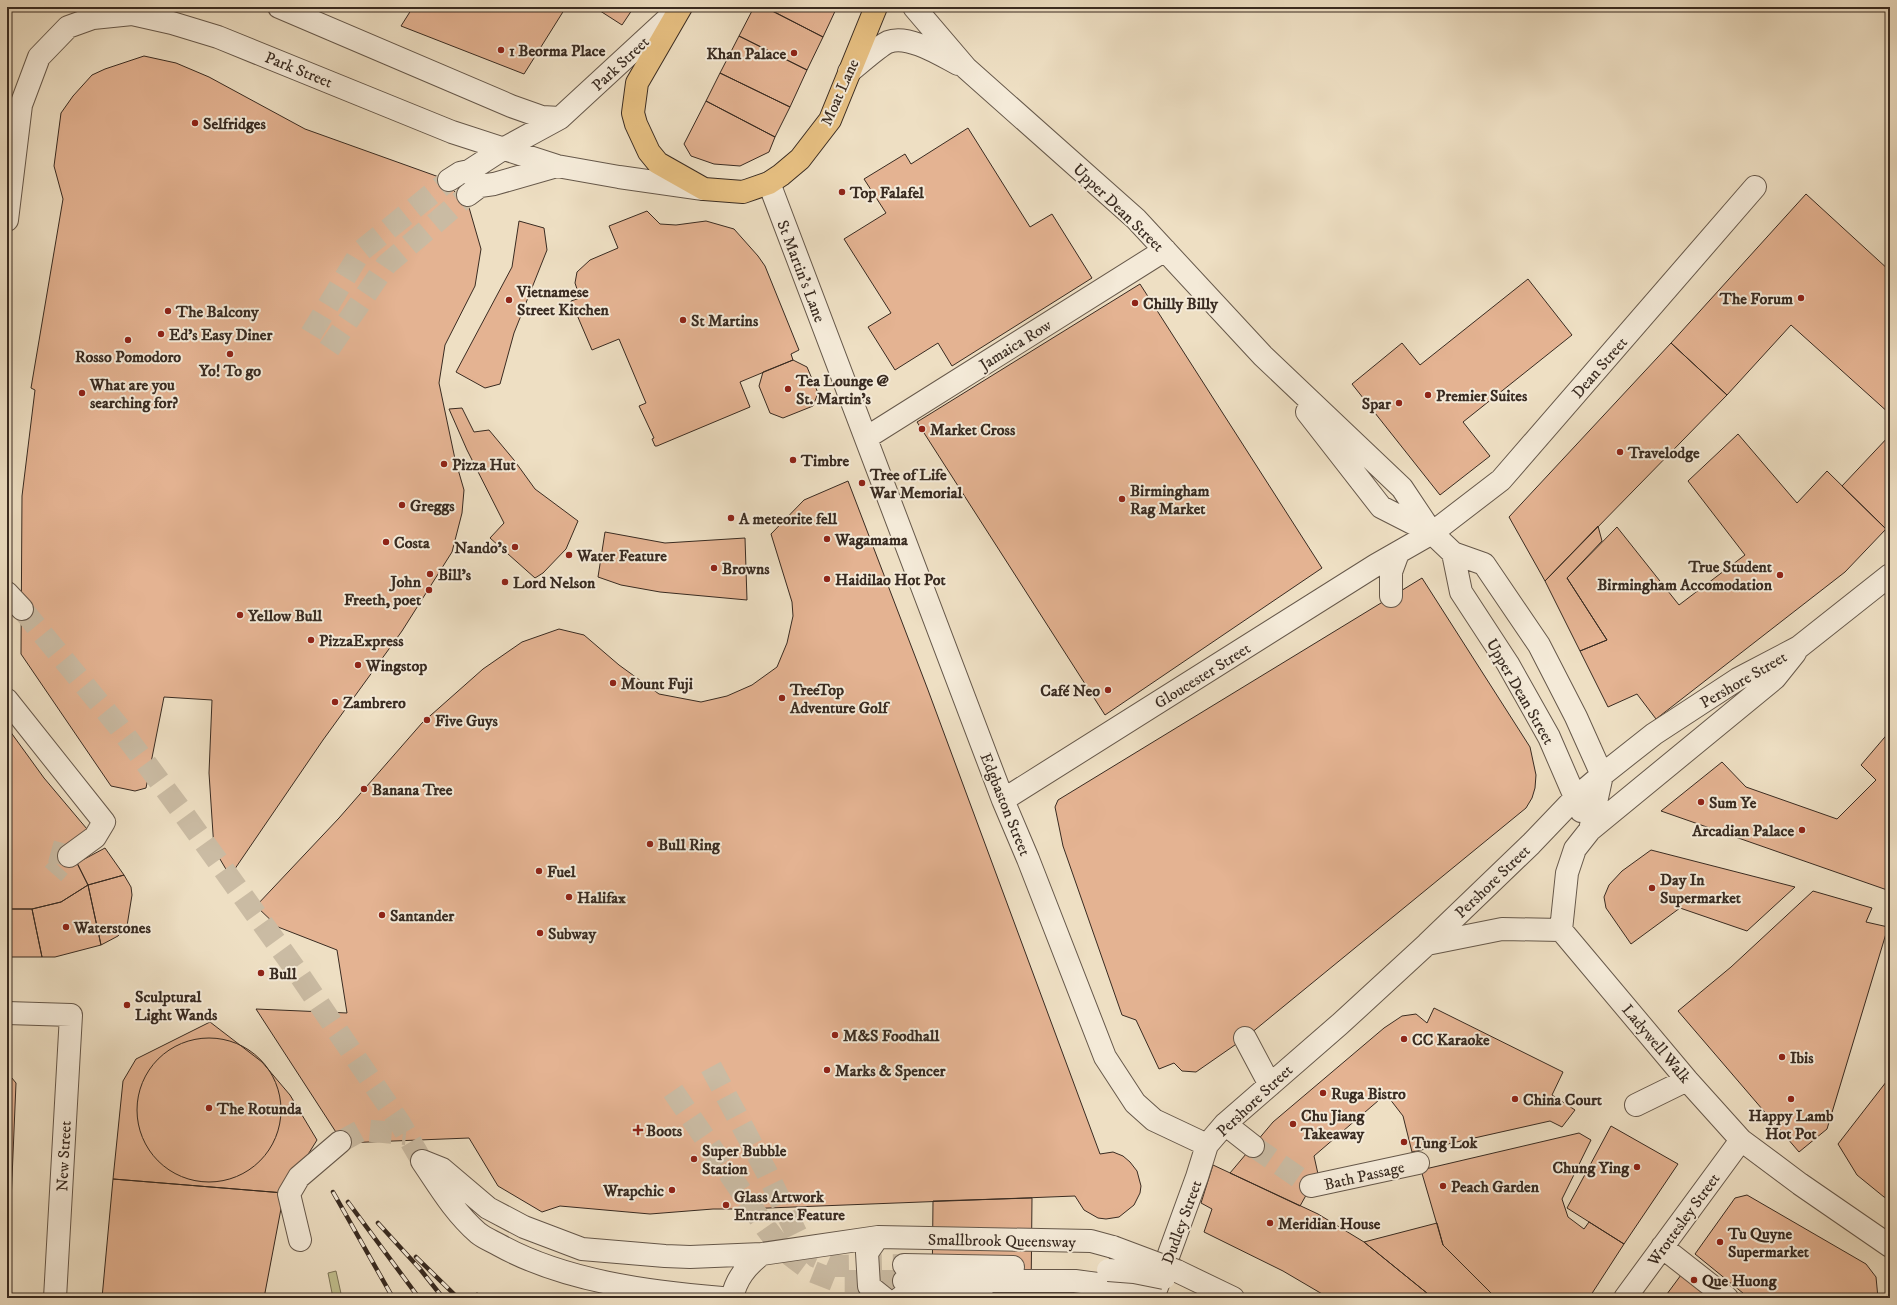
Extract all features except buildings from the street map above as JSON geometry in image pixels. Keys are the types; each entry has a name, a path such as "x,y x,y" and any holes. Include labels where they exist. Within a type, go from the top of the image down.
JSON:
{"main road":[{"path":"680,7 637,84 633,113 636,124 646,145 658,163 704,189 743,192 769,183"},
{"name":"Moat Lane","path":"769,183 800,159 830,120 848,72 876,7"}],"street":[{"path":"279,7 511,106 542,117 560,118"},
{"name":"Park Street","path":"7,220 21,105 39,57 68,27 93,18 132,14 172,23 218,37 452,132 503,149 560,118 680,7"},
{"path":"914,7 966,68"},
{"path":"848,72 888,42 900,41 912,42 966,68"},
{"name":"Upper Dean Street","path":"966,68 1136,219 1263,356 1402,488 1432,533 1453,553 1484,564 1539,645 1576,717 1602,775"},
{"path":"449,180 460,173 469,170 503,149 557,166 619,177 704,189"},
{"path":"468,195 480,186 494,184 557,166"},
{"name":"St Martin's Lane","path":"769,183 862,429"},
{"name":"Dean Street","path":"1400,552 1432,533 1501,480 1755,187"},
{"name":"Jamaica Row","path":"862,429 1165,250"},
{"name":"Upper Dean Street","path":"1263,356 1381,507 1432,533"},
{"name":"Edgbaston Street","path":"862,429 1003,800 1105,1057 1135,1103 1154,1120 1206,1145"},
{"path":"1391,596 1391,572 1400,552"},
{"name":"Gloucester Street","path":"1003,800 1400,552"},
{"name":"Upper Dean Street","path":"1453,553 1461,592 1508,664 1549,737 1590,830"},
{"name":"Pershore Street","path":"1206,1145 1225,1124 1427,944 1531,844 1575,798 1602,775 1654,734 1738,679 1799,647 1890,575"},
{"path":"7,593 22,610"},
{"name":"Pershore Street","path":"1590,830 1775,678 1799,647"},
{"path":"7,700 104,822 95,837 69,856"},
{"path":"1427,944 1502,930 1561,930 1568,873 1575,850 1590,830 1602,775"},
{"name":"Ladywell Walk","path":"1561,930 1687,1080 1741,1140 1800,1184 1890,1246"},
{"name":"New Street","path":"7,1013 71,1015 56,1298"},
{"path":"1245,1038 1270,1085"},
{"path":"1636,1105 1687,1080"},
{"path":"1225,1124 1253,1146"},
{"name":"Wrottesley Street","path":"1625,1298 1741,1140"},
{"path":"300,1240 289,1194 298,1177 340,1142"},
{"name":"Dudley Street","path":"1153,1298 1203,1179 1206,1145"},
{"name":"Smallbrook Queensway","path":"722,1298 687,1295 592,1279 514,1253 479,1233 450,1203 422,1161 442,1169 488,1208 524,1227 582,1248 665,1256 762,1254 878,1237 1091,1241 1112,1247 1176,1276 1232,1298"},
{"name":"Bath Passage","path":"1311,1186 1418,1163"},
{"path":"878,1237 867,1253 869,1286 884,1298"},
{"path":"1662,1247 1727,1298"},
{"path":"732,1298 734,1288 741,1274 748,1264 762,1254"},
{"path":"903,1281 951,1265 1107,1278 1156,1275 1176,1276"},
{"path":"1107,1278 1146,1298"},
{"path":"903,1281 983,1298"}],"shaded area":[{"path":"336,1271 342,1298 333,1298 328,1273"}],"tunnel":[{"path":"311,334 361,251 449,180"},
{"path":"329,349 386,265 468,195"},
{"path":"22,609 119,727 183,813 296,970 400,1123 422,1161"},
{"path":"51,851 69,856 53,874"},
{"path":"711,1067 767,1173 801,1243 816,1257 837,1266 904,1265"},
{"path":"673,1091 766,1228 783,1250 811,1271 836,1281 904,1281"},
{"path":"340,1142 362,1130 406,1134"},
{"path":"1253,1146 1311,1186"}],"railway":[{"path":"333,1192 393,1298"},
{"path":"348,1202 419,1298"},
{"path":"378,1223 420,1269 443,1298"},
{"path":"416,1257 458,1298"},
{"path":"477,1295 480,1298"}],"place":[{"name":"1 Beorma Place","path":"501,50"},
{"name":"Khan Palace","path":"794,53"},
{"name":"Selfridges","path":"195,123"},
{"name":"Top Falafel","path":"842,192"},
{"name":"The Forum","path":"1801,298"},
{"name":"Vietnamese Street Kitchen","path":"509,300"},
{"name":"Chilly Billy","path":"1135,303"},
{"name":"The Balcony","path":"168,311"},
{"name":"St Martins","path":"683,320"},
{"name":"Ed's Easy Diner","path":"161,334"},
{"name":"Rosso Pomodoro","path":"128,340"},
{"name":"Yo! To go","path":"230,354"},
{"name":"Tea Lounge @ St. Martin's","path":"788,389"},
{"name":"What are you searching for?","path":"82,393"},
{"name":"Premier Suites","path":"1428,395"},
{"name":"Spar","path":"1399,403"},
{"name":"Market Cross","path":"922,429"},
{"name":"Travelodge","path":"1620,452"},
{"name":"Timbre","path":"793,460"},
{"name":"Pizza Hut","path":"444,464"},
{"name":"Tree of Life War Memorial","path":"862,483"},
{"name":"Birmingham Rag Market","path":"1122,499"},
{"name":"Greggs","path":"402,505"},
{"name":"A meteorite fell","path":"731,518"},
{"name":"Wagamama","path":"827,539"},
{"name":"Costa","path":"386,542"},
{"name":"Nando's","path":"515,547"},
{"name":"Water Feature","path":"569,555"},
{"name":"Browns","path":"714,568"},
{"name":"Bill's","path":"430,574"},
{"name":"True Student Birmingham Accomodation","path":"1780,575"},
{"name":"Haidilao Hot Pot","path":"827,579"},
{"name":"Lord Nelson","path":"505,582"},
{"name":"John Freeth, poet","path":"429,590"},
{"name":"Yellow Bull","path":"240,615"},
{"name":"PizzaExpress","path":"311,640"},
{"name":"Wingstop","path":"358,665"},
{"name":"Mount Fuji","path":"613,683"},
{"name":"Café Neo","path":"1108,690"},
{"name":"TreeTop Adventure Golf","path":"782,698"},
{"name":"Zambrero","path":"335,702"},
{"name":"Five Guys","path":"427,720"},
{"name":"Banana Tree","path":"364,789"},
{"name":"Sum Ye","path":"1701,802"},
{"name":"Arcadian Palace","path":"1802,830"},
{"name":"Bull Ring","path":"650,844"},
{"name":"Fuel","path":"539,871"},
{"name":"Day In Supermarket","path":"1652,888"},
{"name":"Halifax","path":"569,897"},
{"name":"Santander","path":"382,915"},
{"name":"Waterstones","path":"66,927"},
{"name":"Subway","path":"540,933"},
{"name":"Bull","path":"261,973"},
{"name":"Sculptural Light Wands","path":"127,1005"},
{"name":"M&S Foodhall","path":"835,1035"},
{"name":"CC Karaoke","path":"1404,1039"},
{"name":"Ibis","path":"1782,1057"},
{"name":"Marks & Spencer","path":"827,1070"},
{"name":"Ruga Bistro","path":"1323,1093"},
{"name":"China Court","path":"1515,1099"},
{"name":"Happy Lamb Hot Pot","path":"1791,1099"},
{"name":"The Rotunda","path":"209,1108"},
{"name":"Chu Jiang Takeaway","path":"1293,1124"},
{"name":"Boots","path":"638,1130"},
{"name":"Tung Lok","path":"1404,1142"},
{"name":"Super Bubble Station","path":"694,1159"},
{"name":"Chung Ying","path":"1637,1167"},
{"name":"Peach Garden","path":"1443,1186"},
{"name":"Wrapchic","path":"672,1190"},
{"name":"Glass Artwork Entrance Feature","path":"726,1205"},
{"name":"Meridian House","path":"1270,1223"},
{"name":"Tu Quyne Supermarket","path":"1720,1242"},
{"name":"Que Huong","path":"1694,1280"}]}
